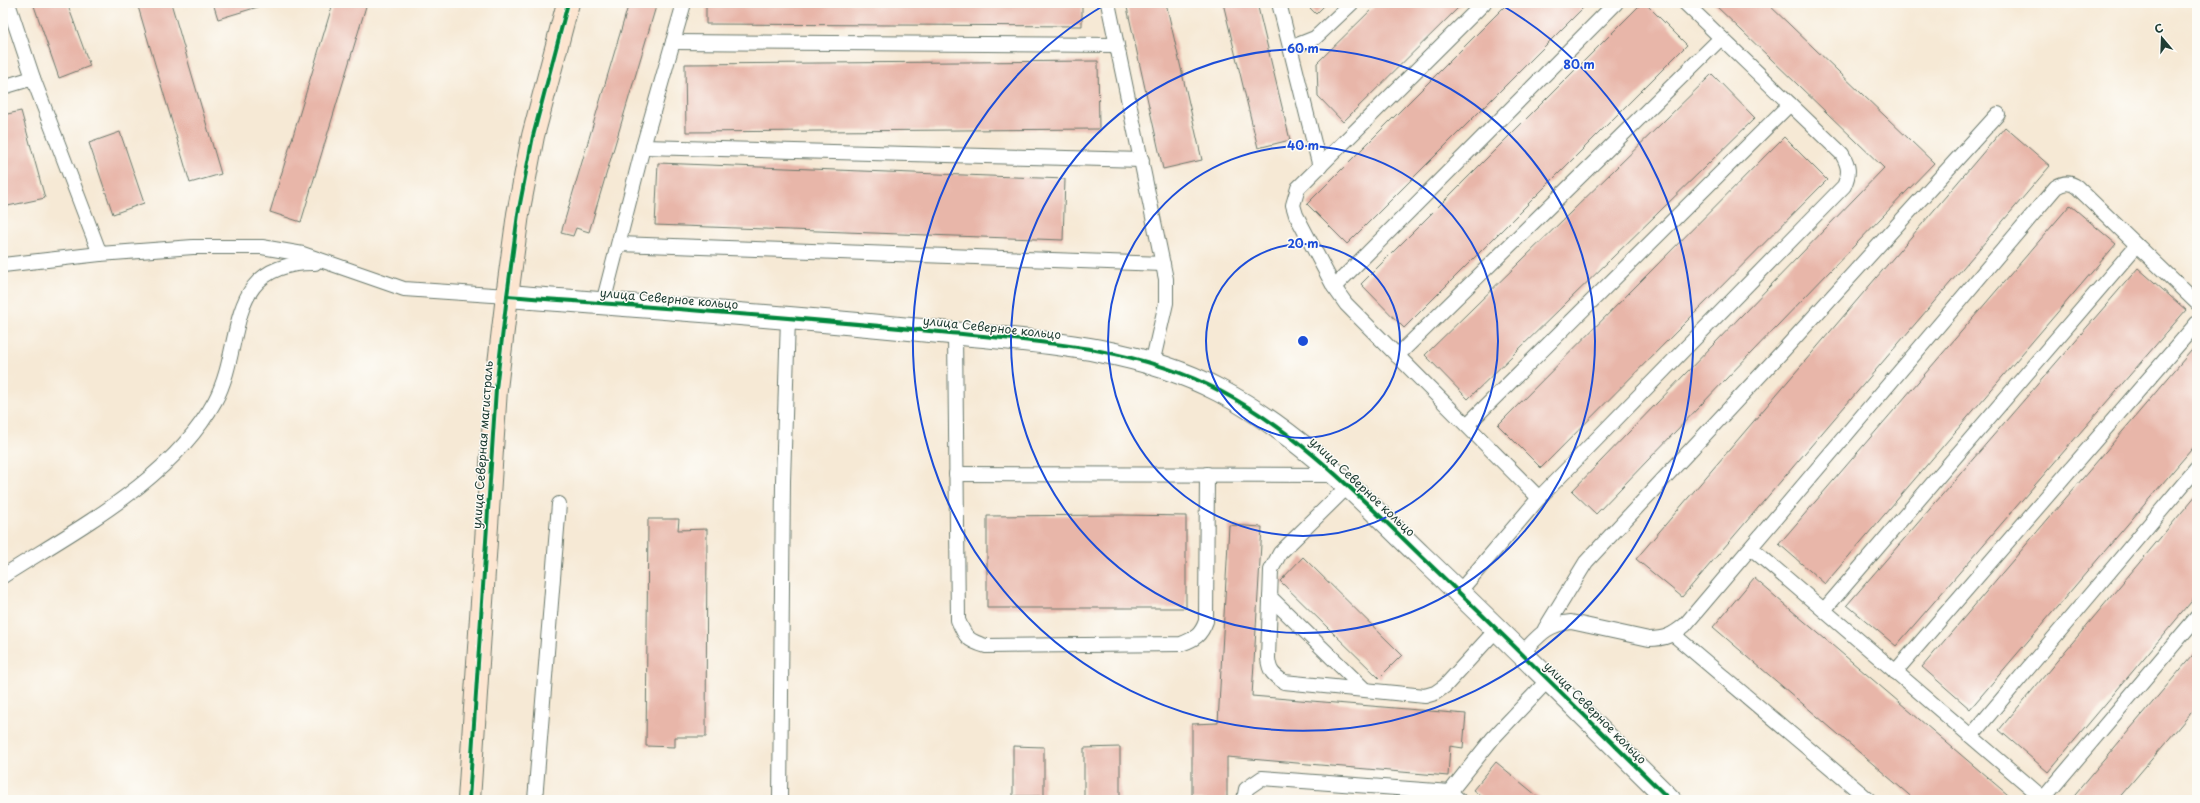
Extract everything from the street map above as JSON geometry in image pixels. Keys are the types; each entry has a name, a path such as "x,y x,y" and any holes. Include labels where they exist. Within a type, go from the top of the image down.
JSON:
{"street":[{"name":"улица Северная магистраль","path":"469,800 496,397 506,296 518,214 533,136 568,3"},
{"name":"улица Северное кольцо","path":"506,296 788,318 955,333 1071,347 1132,358 1184,374 1218,389 1254,410 1295,439 1342,480 1497,629 1670,800"}],"lane":[{"path":"8,3 33,78 100,254"},
{"path":"603,303 643,147 684,3"},
{"path":"1108,3 1166,279 1166,303 1152,364"},
{"path":"1279,3 1320,167"},
{"path":"1290,48 1315,38 1352,3"},
{"path":"1484,3 1298,188 1293,205 1296,215 1334,287 1346,304 1539,498"},
{"path":"1334,287 1616,3"},
{"path":"1459,592 1539,498 1844,186 1849,175 1848,164 1842,154 1685,3"},
{"path":"1397,356 1721,38"},
{"path":"673,42 1117,45"},
{"path":"3,87 33,78"},
{"path":"1467,425 1790,104"},
{"path":"1521,654 1545,629 1586,562 1781,353 1998,114"},
{"path":"643,147 1142,160"},
{"path":"1545,629 1558,623 1571,622 1649,639 1662,639 1674,635 1685,625 1751,548 2056,187 2067,183 2077,187 2197,304"},
{"path":"619,244 1163,264"},
{"path":"1824,610 2137,245"},
{"path":"3,266 100,254 193,247 262,248 303,254 404,289 506,296"},
{"path":"3,576 132,491 167,464 191,436 215,401 229,368 241,308 252,288 265,276 282,267 301,263 332,263"},
{"path":"780,800 783,481 788,318"},
{"path":"1895,672 2197,323"},
{"path":"955,333 958,620 963,634 972,643 986,646 1181,644 1193,640 1202,632 1206,621 1207,474"},
{"path":"1971,736 2197,468"},
{"path":"956,474 1207,474 1342,480"},
{"path":"1342,480 1280,553 1271,570 1268,658 1269,668 1275,676 1284,682 1425,696 1435,693 1445,686 1497,629"},
{"path":"536,800 559,504"},
{"path":"1751,548 1971,736 2042,799 2197,618"},
{"path":"1270,597 1364,689"},
{"path":"1674,635 1869,800"},
{"path":"1244,800 1246,789 1262,778 1451,797 1493,738 1548,680"}],"building":[{"path":"33,3 67,3 90,66 59,78"},
{"path":"137,3 171,3 221,174 190,183"},
{"path":"213,3 271,3 218,19"},
{"path":"333,3 367,3 301,222 270,212"},
{"path":"629,3 657,3 589,232 576,228 573,236 561,233"},
{"path":"706,3 1082,3 1082,26 706,24"},
{"path":"1126,3 1166,3 1202,160 1163,169"},
{"path":"1223,3 1257,3 1290,140 1258,148"},
{"path":"1305,3 1327,3 1316,14"},
{"path":"1378,3 1463,3 1343,122 1318,96 1317,63"},
{"path":"1508,3 1588,3 1347,244 1307,204"},
{"path":"1642,3 1645,3 1687,45 1404,328 1361,284"},
{"path":"1713,3 1767,3 1934,163 1596,514 1572,491 1884,168"},
{"path":"1098,61 1099,129 686,132 685,64"},
{"path":"1712,74 1755,118 1468,399 1425,355"},
{"path":"21,111 45,198 3,207 3,115"},
{"path":"2005,127 2050,166 1682,597 1636,559"},
{"path":"120,132 144,203 113,214 89,143"},
{"path":"1784,137 1827,180 1541,468 1498,425"},
{"path":"658,163 1065,179 1063,240 655,225"},
{"path":"2070,205 2116,244 1825,584 1779,544"},
{"path":"2138,268 2186,310 1896,646 1847,605"},
{"path":"2197,344 2197,443 1970,709 1922,667"},
{"path":"2197,494 2197,595 2048,772 1999,730"},
{"path":"987,516 1186,516 1186,608 987,608"},
{"path":"648,519 679,519 678,530 707,529 706,737 675,737 675,747 646,746"},
{"path":"1229,525 1262,527 1252,696 1466,714 1463,748 1450,746 1448,776 1227,757 1227,800 1192,800 1192,724 1218,723"},
{"path":"1303,557 1402,655 1379,678 1280,581"},
{"path":"1754,578 2014,800 1915,800 1713,627"},
{"path":"2197,650 2197,706 2117,800 2070,800"},
{"path":"1013,746 1044,747 1044,796 1013,796"},
{"path":"1120,747 1120,800 1084,800 1084,748"},
{"path":"1496,762 1542,800 1486,800 1473,790"}],"cycle path":[{"path":"469,800 496,389 507,296 518,214 533,136 568,3"},
{"path":"507,296 724,312 1048,343 1119,355 1154,364 1188,376 1220,391 1248,407 1302,445 1326,466 1351,488 1484,616 1670,800"}]}
